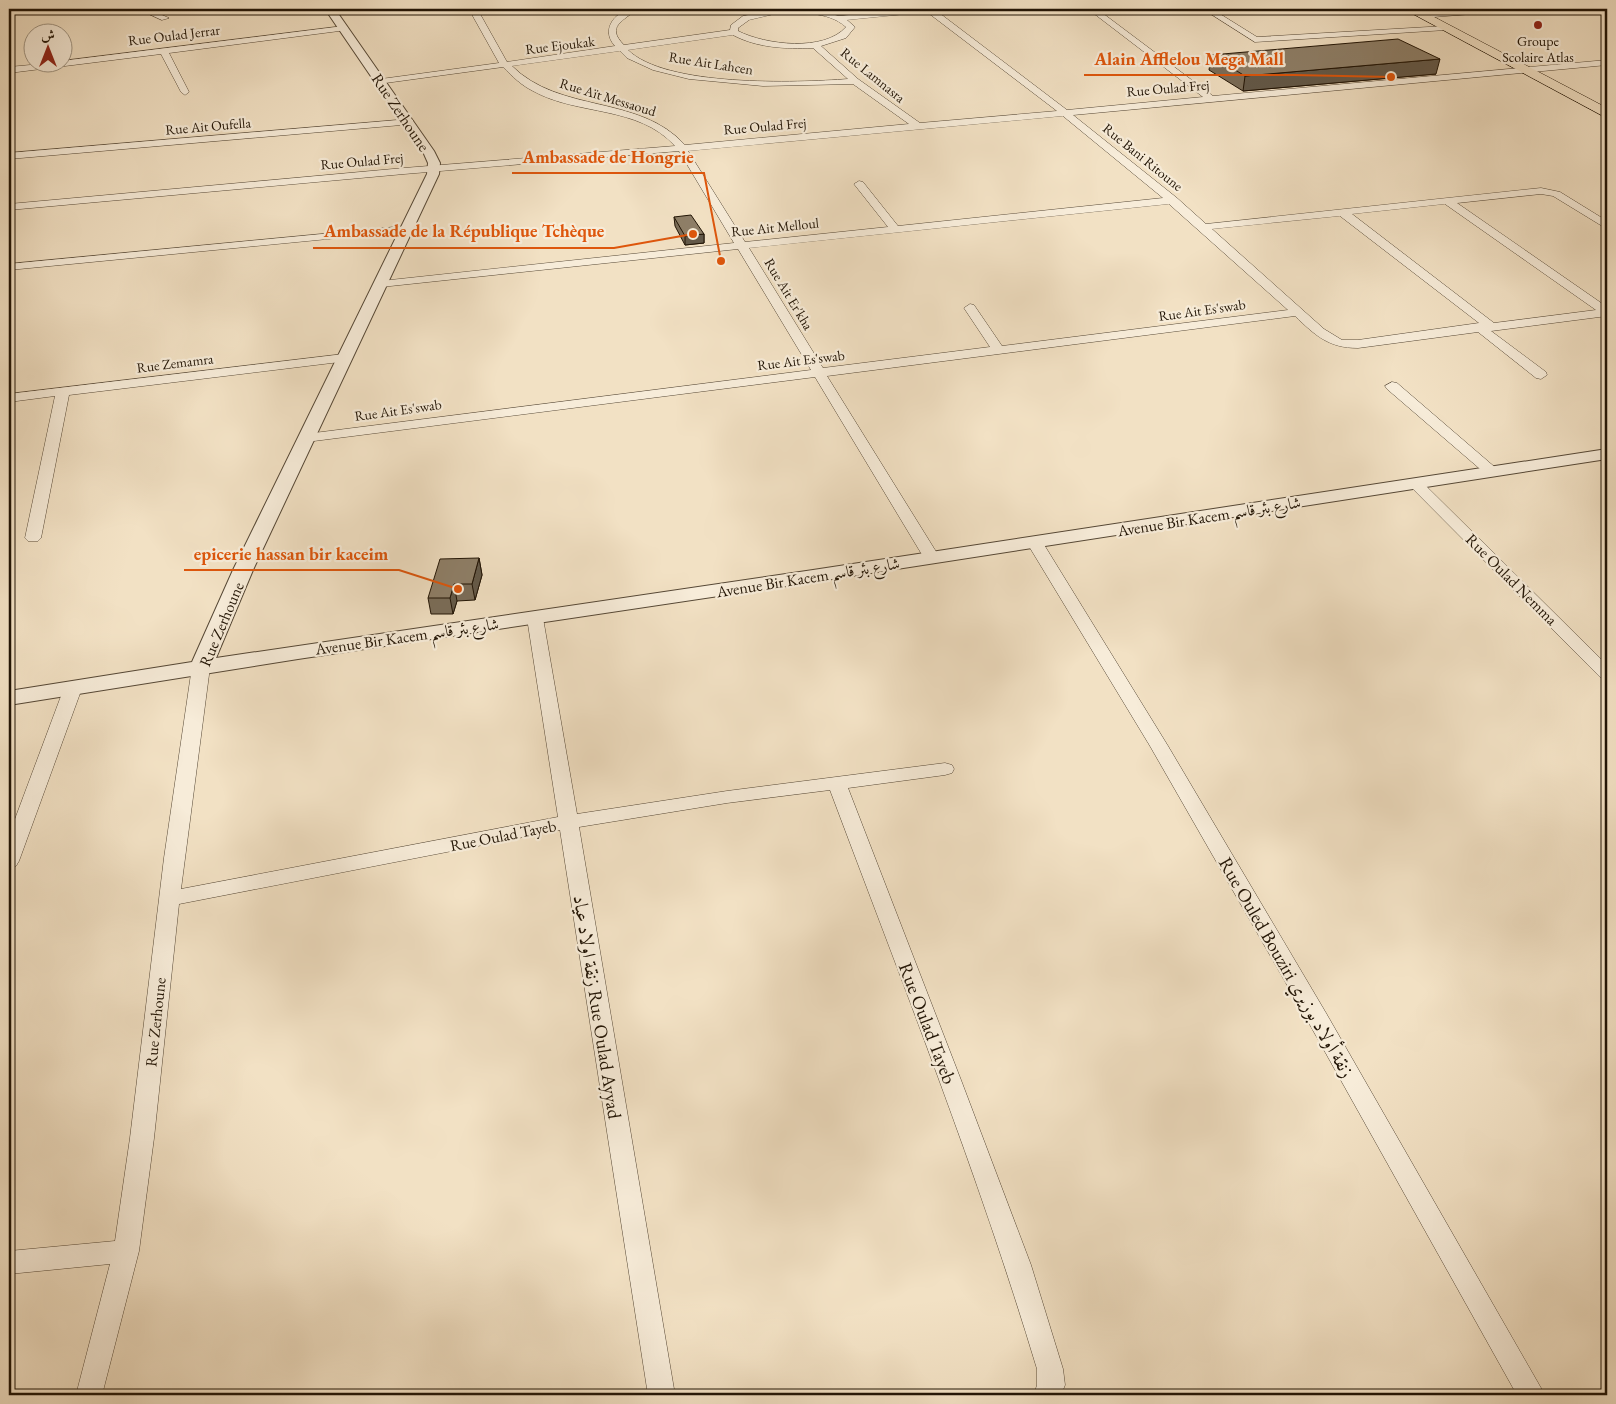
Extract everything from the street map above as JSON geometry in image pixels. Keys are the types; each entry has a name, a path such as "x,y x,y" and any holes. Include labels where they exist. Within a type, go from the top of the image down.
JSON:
{"main road":[{"path":"1410,9 1607,107"},
{"path":"1427,12 1607,114"}],"street":[{"path":"142,9 165,18"},
{"name":"Rue Zerhoune","path":"89,1395 126,1251 171,898 174,858 201,667 243,570 381,284 406,228 431,181 434,169 430,154 410,122 330,9"},
{"name":"Rue Aït Messaoud","path":"480,9 474,11 505,65 523,81 570,102 647,121 670,135 682,148"},
{"path":"621,50 611,34 612,27 622,16 633,9"},
{"path":"843,20 851,27 848,33 841,38 814,44 766,44 737,34 734,27 746,18 772,11 815,13 843,20 930,9"},
{"name":"Rue Bani Ritoune","path":"930,9 1065,112 1172,200 1329,338 1337,342 1358,344 1485,327"},
{"path":"1092,9 1210,98"},
{"path":"1207,9 1249,38 1260,40 1446,28"},
{"path":"1427,12 1511,9"},
{"name":"Rue Oulad Jerrar","path":"9,70 344,28"},
{"name":"Rue Ejoukak","path":"381,82 737,34"},
{"name":"Rue Lamnasra","path":"814,44 855,81 916,125"},
{"path":"163,50 185,92"},
{"name":"Rue Ait Lahcen","path":"621,50 661,70 712,80 792,85 855,81"},
{"name":"Rue Oulad Frej","path":"9,207 484,166 1607,62"},
{"name":"Rue Ait Oufella","path":"9,156 410,122"},
{"name":"Rue Ait Er'kha","path":"682,148 932,558"},
{"path":"859,184 896,230"},
{"path":"1204,227 1446,200 1546,191 1556,194 1607,226"},
{"name":"Rue Ait Melloul","path":"381,284 1172,200"},
{"path":"1446,200 1607,312"},
{"path":"1342,212 1541,374"},
{"path":"9,267 406,228"},
{"path":"970,308 999,351"},
{"name":"Rue Ait Es'swab","path":"306,438 1298,312"},
{"path":"1485,327 1607,312"},
{"name":"Rue Zemamra","path":"9,398 344,358"},
{"path":"1392,386 1492,472"},
{"path":"33,538 63,391"},
{"name":"Avenue Bir Kacem شارع بئر قاسم","path":"9,698 201,667 1035,543 1607,454"},
{"name":"Rue Oulad Nemma","path":"1416,484 1607,674"},
{"name":"Rue Ouled Bouziri زنقة أولاد بوزيري","path":"1035,543 1159,746 1532,1395"},
{"name":"زنقة اولاد عياد Rue Oulad Ayyad","path":"535,618 662,1395"},
{"path":"9,861 73,688"},
{"name":"Rue Oulad Tayeb","path":"171,898 568,822 836,782 946,768"},
{"name":"Rue Oulad Tayeb","path":"836,782 886,908 1018,1265 1050,1369 1051,1385 1048,1395"},
{"path":"9,1262 126,1251"}],"building":[{"path":"1398,39 1440,59 1245,76 1211,55"},
{"path":"691,215 704,234 685,236 674,217"},
{"path":"479,558 472,584 454,584 450,598 428,598 440,559"}],"place":[{"name":"Groupe Scolaire Atlas","path":"1538,25"},
{"name":"Alain Afflelou Mega Mall","path":"1391,77"},
{"name":"Ambassade de la République Tchèque","path":"693,234"},
{"name":"Ambassade de Hongrie","path":"721,261"},
{"name":"epicerie hassan bir kaceim","path":"458,589"}]}
